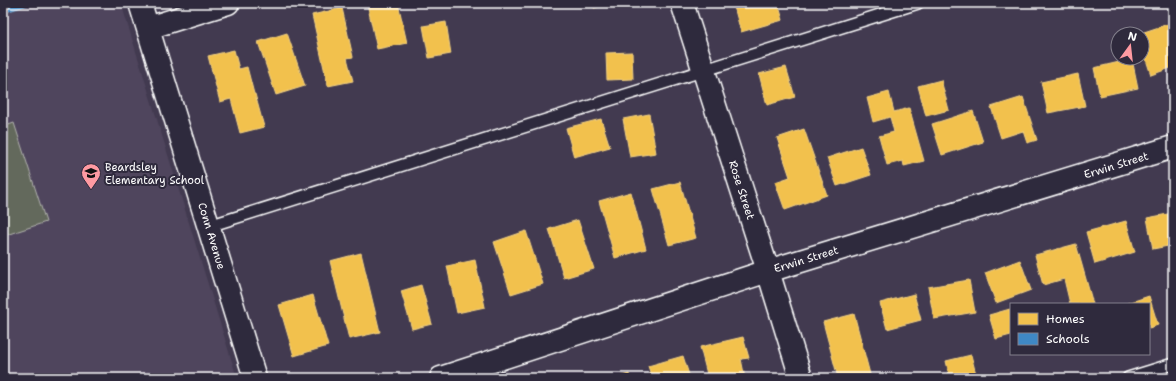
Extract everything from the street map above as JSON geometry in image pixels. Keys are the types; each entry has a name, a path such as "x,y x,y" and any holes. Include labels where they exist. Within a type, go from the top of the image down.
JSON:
{"street":[{"name":"Conn Avenue","path":"140,3 255,378"},
{"path":"148,28 228,3"},
{"name":"Rose Street","path":"682,3 768,271 800,378"},
{"name":"Erwin Street","path":"440,378 768,271 1173,147"}],"lane":[{"path":"208,226 918,3"},
{"path":"1128,378 1173,364"}],"shaded area":[{"name":"Beardsley Elementary School","path":"3,3 121,3 237,378 3,378"}],"green space":[{"path":"14,123 46,222 3,236 3,127"}],"building: Homes":[{"path":"367,3 398,3 407,43 377,49"},
{"path":"535,3 547,3 536,6"},
{"path":"593,3 612,3 594,8"},
{"path":"733,3 778,3 783,20 741,32"},
{"path":"342,8 353,57 347,58 353,81 328,86 312,15"},
{"path":"446,22 451,54 429,58 423,26"},
{"path":"1168,24 1173,40 1173,67 1151,75 1148,66 1150,66 1150,30"},
{"path":"287,33 305,86 276,95 258,42"},
{"path":"234,50 239,69 247,67 264,127 240,133 231,99 220,102 208,56"},
{"path":"632,52 633,79 607,80 606,53"},
{"path":"1110,64 1110,66 1133,66 1138,88 1100,96 1094,68"},
{"path":"786,67 795,97 767,105 759,74"},
{"path":"1078,74 1085,106 1048,113 1041,82"},
{"path":"941,80 949,110 926,116 918,86"},
{"path":"889,92 894,112 909,108 924,161 904,166 903,161 887,165 879,136 894,132 890,117 873,122 867,98"},
{"path":"1023,97 1037,140 1027,143 1023,131 1001,138 991,107"},
{"path":"973,111 983,142 942,155 932,124"},
{"path":"649,114 656,153 630,157 623,119"},
{"path":"601,119 610,147 574,157 566,128"},
{"path":"804,129 827,195 785,210 775,182 790,177 777,138"},
{"path":"861,147 871,175 837,186 827,158"},
{"path":"680,182 696,238 669,245 653,189"},
{"path":"631,192 646,249 615,258 599,201"},
{"path":"1173,213 1173,245 1153,249 1147,218"},
{"path":"578,220 594,269 564,278 549,229"},
{"path":"1126,221 1135,252 1095,264 1086,232"},
{"path":"526,231 543,284 511,294 494,242"},
{"path":"1076,244 1093,303 1070,303 1064,279 1043,285 1035,255"},
{"path":"361,253 380,332 349,339 330,261"},
{"path":"475,260 485,307 457,313 447,266"},
{"path":"1020,260 1031,290 996,303 985,273"},
{"path":"969,280 975,312 934,319 928,287"},
{"path":"421,285 432,324 412,329 401,291"},
{"path":"914,294 921,320 887,329 880,303"},
{"path":"313,295 328,346 294,356 279,305"},
{"path":"1149,296 1158,325 1150,328 1150,303 1128,303"},
{"path":"1010,309 1010,335 996,339 989,315"},
{"path":"854,314 871,378 838,378 823,322"},
{"path":"743,337 749,358 741,359 745,378 708,378 700,347"},
{"path":"971,355 977,378 950,378 946,361"},
{"path":"683,356 690,378 652,378 648,366"},
{"path":"629,374 630,378 615,378"}],"building: Schools":[{"path":"3,3 34,3 3,13"}],"place":[{"name":"Beardsley Elementary School","path":"91,190"}]}
